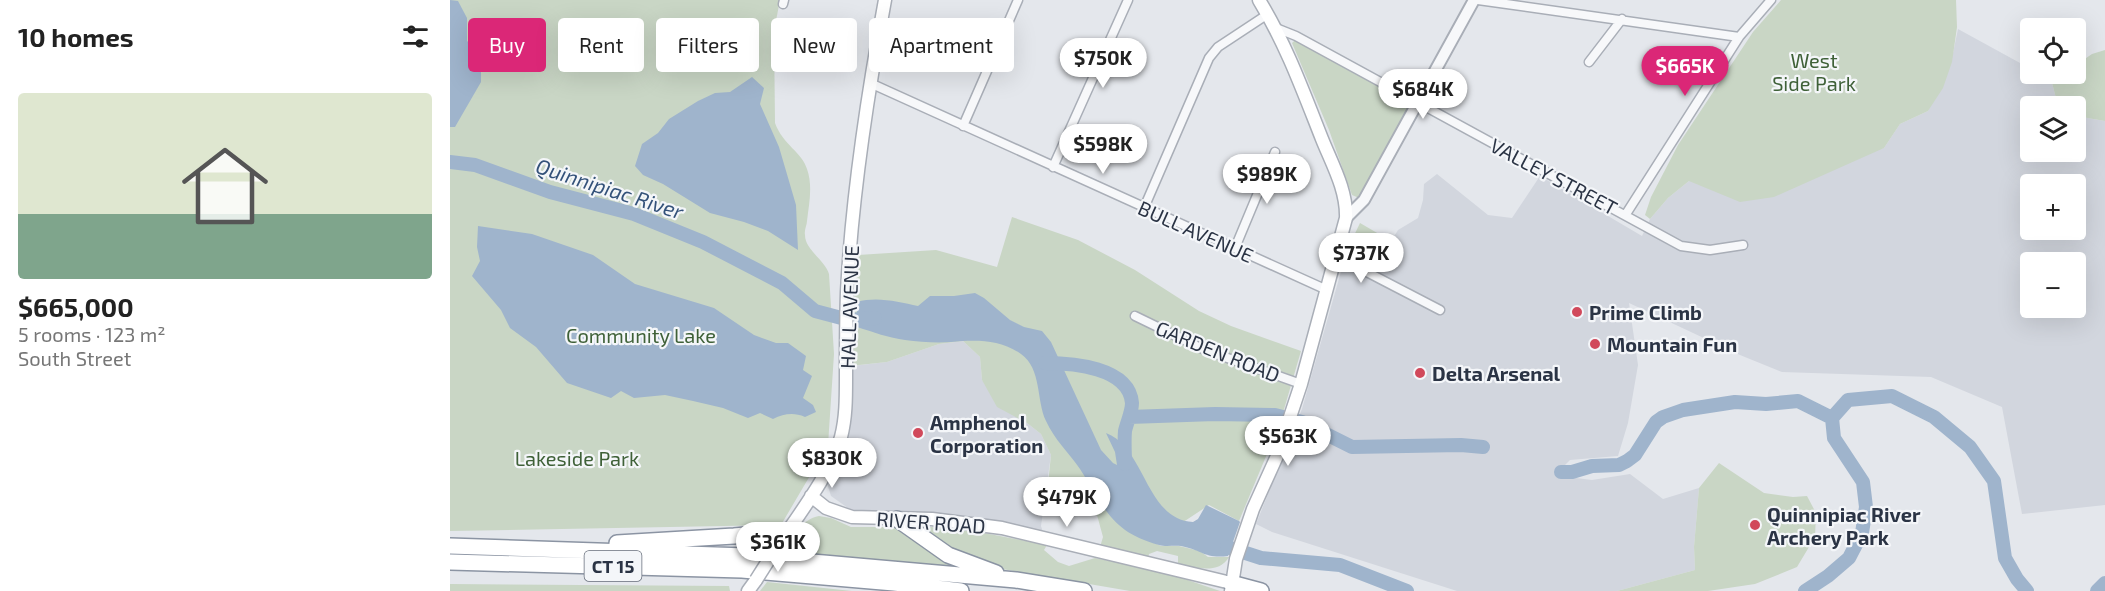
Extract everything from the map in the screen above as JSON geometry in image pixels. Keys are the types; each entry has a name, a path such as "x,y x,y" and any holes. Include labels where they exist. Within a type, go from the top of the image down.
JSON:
{"highway":[{"path":"897,519 948,555 1016,580"},
{"path":"495,548 734,537 788,531"},
{"name":"CT 15","path":"450,546 746,556 1016,580 1084,591"},
{"name":"CT 15","path":"450,562 742,570 962,591"},
{"path":"450,572 656,567"},
{"path":"1231,587 1261,591"}],"main road":[{"name":"HALL AVENUE","path":"752,586 811,496 842,436 846,396 847,293 855,192 870,83 885,0"},
{"path":"1231,587 1236,559 1249,521 1277,456 1301,384 1346,218 1344,196 1293,64 1276,28 1259,0"},
{"name":"RIVER ROAD","path":"811,496 826,507 852,517 961,522 1002,528 1231,587"}],"street":[{"path":"963,126 1018,0"},
{"path":"1053,167 1128,0"},
{"path":"1346,218 1364,200 1474,0"},
{"path":"1478,0 1739,37"},
{"path":"1626,214 1739,37 1771,0"},
{"path":"1144,208 1209,58 1218,46 1268,14"},
{"path":"1589,62 1622,19"},
{"name":"VALLEY STREET","path":"1276,28 1296,36 1681,246 1710,250 1743,245"},
{"name":"BULL AVENUE","path":"870,83 1327,290"},
{"path":"1234,248 1275,152"},
{"path":"1336,256 1440,309"},
{"name":"GARDEN ROAD","path":"1135,316 1205,350 1301,384"}],"shaded area":[{"path":"1958,29 2020,63 2020,84 2052,84 2055,96 2020,96 2020,162 2086,162 2086,118 2105,121 2105,505 2022,514 2002,407 1931,377 1782,372 1629,303 1638,365 1628,423 1618,456 1570,460 1562,468 1560,476 1592,480 1630,474 1663,499 1699,488 1694,547 1695,570 1617,591 1457,591 1272,532 1256,524 1302,409 1346,254 1375,268 1398,230 1418,218 1424,184 1437,174 1488,215 1512,218 1540,176 1642,236 1650,219 1668,198 1689,181 1884,148 1900,124 1928,111 1953,53"},
{"path":"963,341 980,357 982,380 1041,434 1051,455 1041,526 1043,532 967,517 855,513 831,496 826,480 849,436 852,366 887,362 939,344"}],"green space":[{"name":"Community Lake","path":"450,0 780,0 777,18 771,18 771,72 774,72 775,123 778,131 805,163 809,175 810,195 805,235 808,245 824,264 829,274 834,354 828,445 781,525 450,531"},
{"name":"West Side Park","path":"1781,0 1956,0 1957,27 1952,62 1943,88 1928,111 1900,124 1884,148 1774,197 1740,202 1689,181 1668,198 1650,219 1645,215 1651,197 1678,145 1753,32"},
{"path":"1295,40 1408,103 1408,110 1359,198 1352,195 1329,130 1292,43"},
{"path":"2105,50 2105,121 2086,118 2086,96 2055,96 2052,84 2086,84 2086,58"},
{"path":"1012,217 1078,240 1135,270 1199,311 1231,326 1301,351 1280,423 1239,521 1209,505 1153,542 1161,546 1179,546 1200,551 1208,557 1229,557 1225,563 1213,568 1199,568 1178,565 1178,556 1157,551 1149,554 1148,558 1100,547 1103,537 1097,515 1070,492 1061,491 1046,503 1051,455 1041,434 1027,423 997,407 982,380 980,357 963,341 939,344 887,362 850,366 853,269 858,255 936,250 997,267"},
{"path":"1360,223 1391,241 1376,267 1350,254 1347,250"},
{"name":"Quinnipiac River Archery Park","path":"1719,463 1764,493 1793,497 1807,496 1816,513 1815,537 1797,567 1755,584 1708,591 1617,591 1695,570 1694,547 1699,488"},
{"path":"819,516 831,518 851,527 897,527 965,567 962,569 782,552 802,525"},
{"path":"922,528 984,533 1047,545 1044,550 1058,562 1069,566 1095,558 1167,573 1220,591 1130,591 1002,569 952,551"},
{"path":"767,582 852,591 760,591"},
{"path":"450,584 729,586 730,591 450,591"}],"water":[{"path":"450,0 458,1 467,18 468,72 481,72 481,82 455,127 450,127"},
{"path":"752,77 764,88 760,104 779,147 796,205 798,250 768,231 710,213 663,184 643,175 635,166 642,144 658,133 669,119 715,93 730,92"},
{"path":"478,226 532,234 593,255 635,284 714,308 754,335 776,343 788,343 806,356 803,370 812,376 803,398 813,405 816,412 805,417 789,414 773,419 760,413 748,418 723,408 665,395 634,398 621,391 611,398 567,383 536,347 510,328 501,310 472,276 480,261 477,247"},
{"path":"975,293 1010,320 1024,327 1042,331 1051,342 1101,450 1117,465 1115,452 1106,433 1119,441 1165,509 1177,518 1193,522 1198,519 1206,505 1240,522 1228,556 1209,555 1181,546 1159,545 1143,540 1119,525 1110,516 1080,469 1049,428 1043,413 1036,376 1028,360 1013,349 987,342 911,341 857,327 857,302 896,301 918,306 930,296"}],"waterway":[{"name":"Quinnipiac River","path":"450,162 475,165 550,192 634,214 703,242 782,283 815,311 849,320 875,318"},
{"name":"Quinnipiac River","path":"1045,363 1070,364 1098,370 1121,382 1129,391 1132,403 1125,431 1125,464"},
{"name":"Quinnipiac River","path":"1805,591 1828,576 1849,558 1862,533 1866,507 1863,482 1834,438 1832,418 1848,400 1892,396 1934,417 1970,447 1994,481 2005,558 2027,591"},
{"name":"Quinnipiac River","path":"1561,472 1572,472 1592,466 1619,465 1627,461 1635,455 1656,422 1683,410 1735,402 1766,404 1798,401 1832,418"},
{"name":"Quinnipiac River","path":"1129,417 1215,414 1275,415 1302,422 1352,447 1461,445 1483,447"},
{"name":"Quinnipiac River","path":"1227,547 1261,558 1340,565 1407,591"},
{"name":"Quinnipiac River","path":"2097,591 2105,583"}],"place":[{"name":"Prime Climb","path":"1577,312"},
{"name":"Mountain Fun","path":"1595,344"},
{"name":"Delta Arsenal","path":"1420,373"},
{"name":"Amphenol Corporation","path":"918,433"},
{"name":"Quinnipiac River Archery Park","path":"1755,525"}],"park label":[{"name":"Lakeside Park","path":"577,458"}]}
